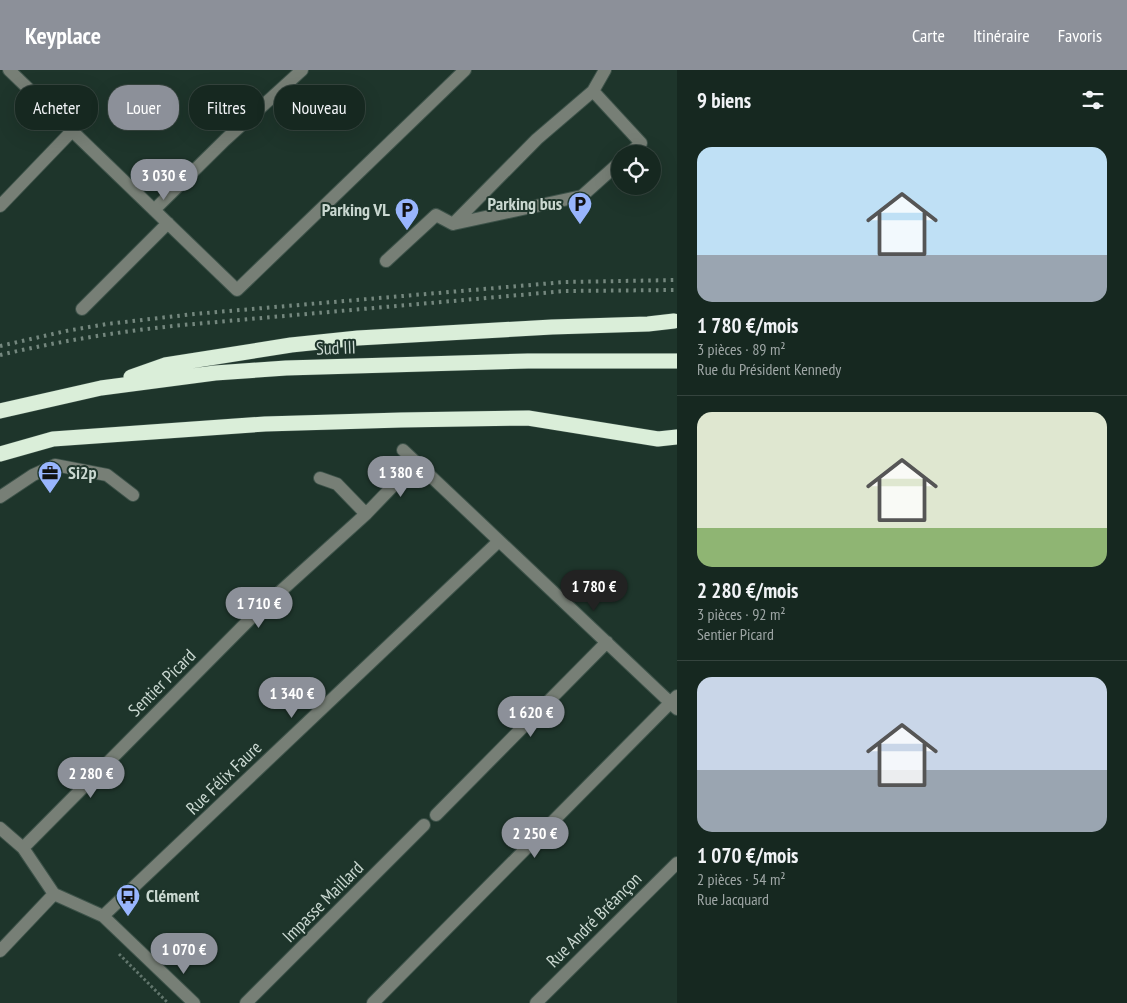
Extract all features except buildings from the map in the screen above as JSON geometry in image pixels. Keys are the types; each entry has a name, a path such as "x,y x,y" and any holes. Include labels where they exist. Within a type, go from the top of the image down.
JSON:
{"highway":[{"path":"101,388 166,365 291,345 358,338 552,327 648,324 675,318"},
{"name":"Sud III","path":"0,411 101,388 215,373 286,368 528,361 677,361"},
{"path":"0,454 53,439 265,424 528,418 658,439 677,437"}],"street":[{"path":"9,70 237,290 465,70"},
{"path":"154,210 225,140 302,70"},
{"path":"453,224 537,139 593,91 605,70"},
{"path":"593,91 641,142 638,145"},
{"path":"0,206 72,131"},
{"path":"386,260 436,215 453,224 582,196 611,170"},
{"path":"82,309 168,223"},
{"path":"373,1003 675,702 607,642 403,450"},
{"name":"Sentier Picard","path":"23,848 251,618 366,514 416,462"},
{"path":"0,497 33,475 55,465 107,475 133,495"},
{"path":"320,478 336,484 366,514"},
{"name":"Rue Félix Faure","path":"103,916 499,541"},
{"path":"436,815 607,642"},
{"name":"Impasse Maillard","path":"246,1003 424,825"},
{"path":"0,828 23,848 54,894 103,916 194,1003"},
{"name":"Rue André Bréançon","path":"536,1003 677,863"},
{"path":"0,951 54,894"}],"railway":[{"path":"0,346 107,324 194,314 565,282 677,280"},
{"path":"0,355 96,336 194,324 565,291 677,290"}],"place":[{"name":"Parking bus","path":"580,225"},
{"name":"Parking VL","path":"407,231"},
{"name":"Si2p","path":"50,494"},
{"name":"Clément","path":"128,917"}]}
